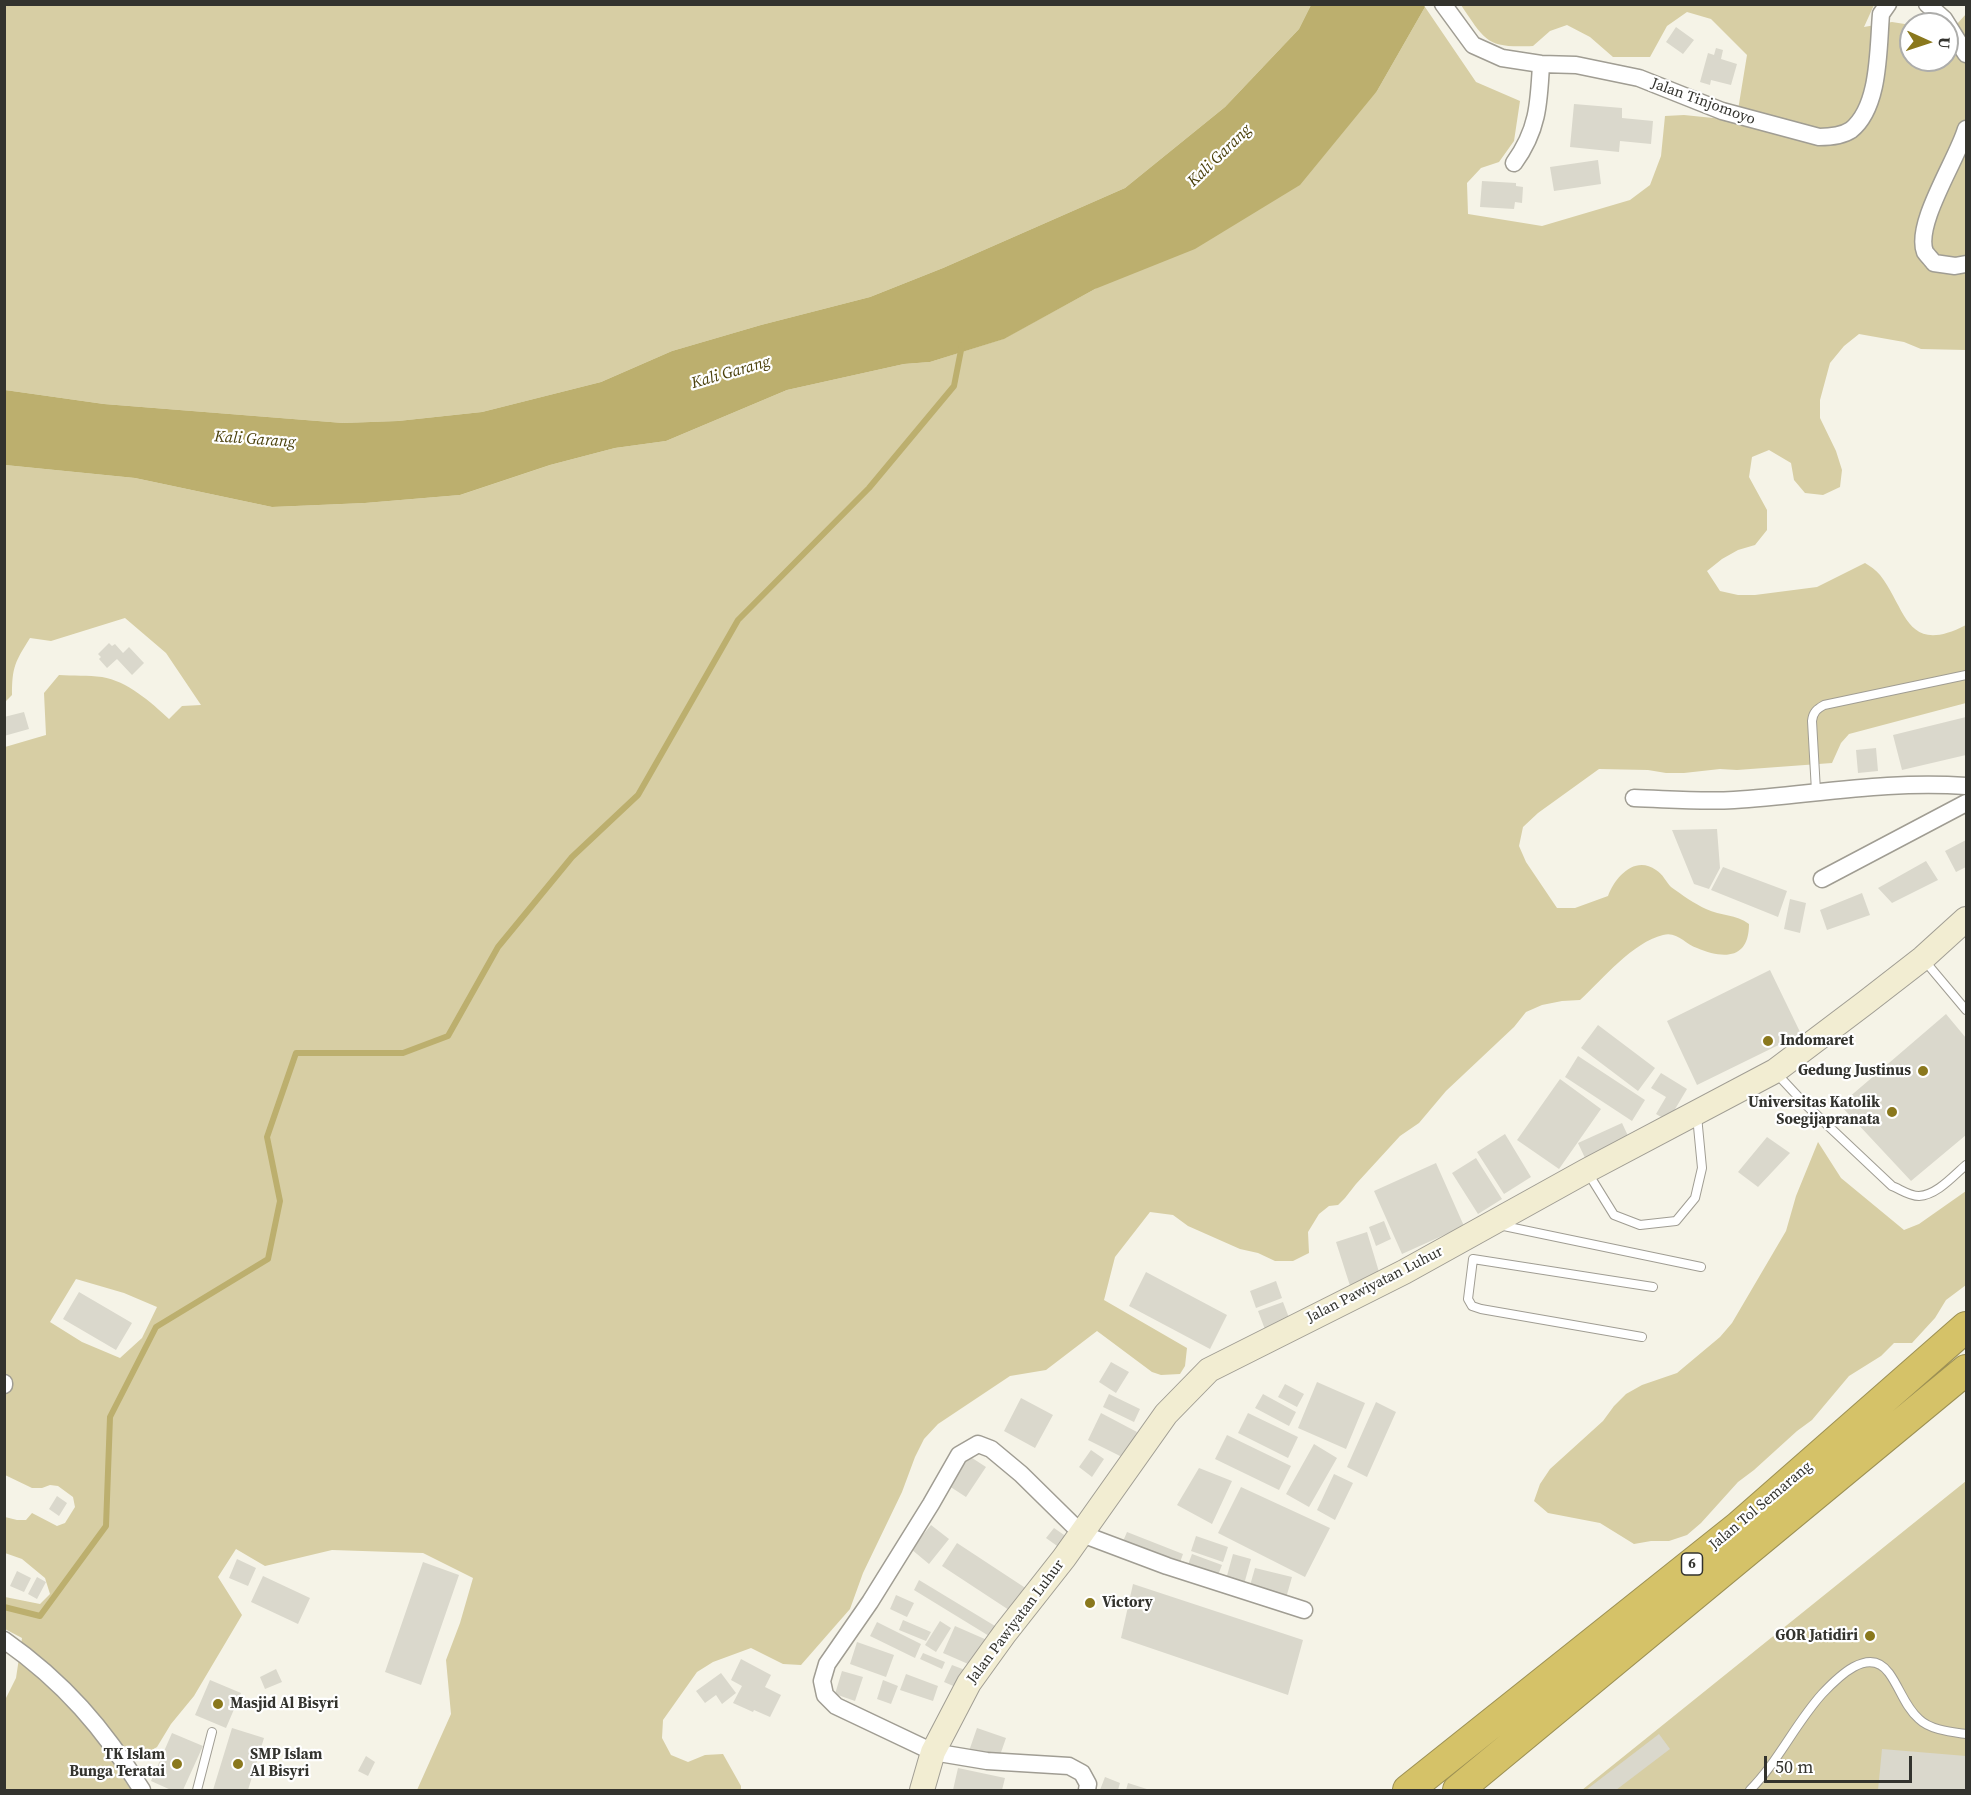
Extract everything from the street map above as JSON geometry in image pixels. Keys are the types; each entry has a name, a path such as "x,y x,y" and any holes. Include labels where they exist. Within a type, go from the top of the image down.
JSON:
{"highway":[{"name":"Jalan Tol Semarang","path":"1408,1791 1738,1527 1966,1327"},
{"name":"Jalan Tol Semarang","path":"1458,1791 1966,1370"}],"main road":[{"name":"Jalan Pawiyatan Luhur","path":"922,1791 933,1752 969,1683 1082,1534 1166,1414 1209,1370 1404,1272 1467,1250 1493,1223 1774,1071 1923,958 1966,919"}],"street":[{"name":"Jalan Tinjomoyo","path":"1443,4 1473,45 1502,58 1607,70 1639,78 1722,111 1819,137 1832,137 1849,131 1862,119 1871,100 1881,14 1888,4"},
{"path":"1927,4 1944,19 1966,54"},
{"path":"1514,162 1524,149 1533,129 1539,103 1541,64"},
{"path":"1966,129 1963,141 1930,210 1924,231 1925,251 1934,263 1955,266 1966,264"},
{"path":"1634,798 1733,800 1889,785 1966,786"},
{"path":"1821,879 1966,803"},
{"path":"1088,1791 1088,1784 1082,1773 1069,1766 987,1761 933,1752 836,1706 825,1695 822,1680 827,1664 870,1602 959,1455 978,1444 991,1449 1021,1474 1082,1534 1167,1566 1304,1610"},
{"path":"4,1640 36,1662 90,1716 110,1740 142,1791"}],"lane":[{"path":"1816,791 1812,721 1813,714 1818,709 1824,705 1966,675"},
{"path":"1923,958 1966,1010"},
{"path":"1774,1071 1805,1104 1892,1186 1908,1194 1918,1196 1934,1191 1966,1165"},
{"path":"1586,1171 1614,1215 1640,1225 1676,1221 1695,1198 1702,1168 1697,1112"},
{"path":"1493,1223 1701,1267"},
{"path":"1642,1336 1472,1306 1468,1299 1467,1250 1653,1287"},
{"path":"1750,1791 1821,1695 1851,1667 1864,1662 1881,1665 1888,1672 1902,1697 1920,1721 1944,1731 1966,1734"},
{"path":"197,1791 212,1732"}],"shaded area":[{"path":"4,5 1311,5 1299,29 1225,107 1125,188 943,268 870,297 672,351 601,382 482,412 398,421 343,423 104,404 5,390"},
{"path":"1461,5 1874,5 1864,27 1892,22 1899,23 1899,72 1959,72 1959,22 1966,14 1966,350 1921,349 1904,342 1859,334 1844,346 1830,363 1820,400 1820,418 1836,451 1842,470 1840,487 1823,495 1805,493 1794,480 1791,463 1769,450 1752,457 1749,477 1767,510 1767,530 1755,545 1738,550 1707,571 1720,591 1738,595 1755,595 1817,587 1865,563 1880,575 1903,614 1920,632 1931,635 1946,633 1966,625 1966,703 1849,734 1841,743 1832,763 1684,773 1599,769 1538,813 1523,827 1519,846 1526,862 1557,908 1575,908 1608,896 1621,875 1627,870 1641,865 1648,866 1661,874 1671,887 1697,905 1739,918 1749,924 1745,944 1733,954 1725,955 1707,952 1673,935 1663,935 1630,953 1580,1000 1542,1005 1526,1012 1514,1027 1446,1091 1419,1123 1400,1136 1338,1205 1329,1206 1319,1214 1308,1232 1309,1253 1293,1261 1275,1261 1258,1253 1240,1249 1188,1226 1173,1215 1150,1212 1115,1257 1104,1300 1187,1348 1185,1366 1180,1374 1161,1375 1152,1372 1097,1331 1046,1370 1010,1376 938,1424 924,1439 915,1457 902,1492 863,1573 850,1609 801,1665 783,1664 751,1648 713,1662 697,1672 663,1720 662,1738 671,1755 688,1762 705,1755 723,1754 741,1790 417,1790 451,1714 446,1660 473,1578 423,1553 332,1550 265,1566 236,1549 218,1577 242,1615 194,1696 171,1724 157,1747 134,1761 125,1781 131,1790 5,1790 4,1702 16,1678 22,1638 5,1629 5,1597 40,1604 50,1594 45,1578 22,1559 5,1553 5,1517 26,1520 32,1513 57,1526 65,1523 75,1507 73,1497 58,1486 32,1488 5,1475 5,747 46,735 44,693 59,675 111,679 146,699 169,719 182,706 201,705 166,653 125,618 51,641 30,638 15,665 12,695 5,702 5,465 135,478 272,507 365,503 460,495 550,465 615,448 666,441 787,390 904,364 930,362 1003,339 1095,289 1377,91 1425,7 1476,82 1520,101 1514,141 1499,162 1481,168 1467,183 1468,214 1542,226 1630,200 1650,185 1661,156 1665,116 1684,115 1723,119 1738,110 1747,55 1711,19 1687,12 1667,26 1650,57 1613,57 1590,37 1567,25 1550,31 1533,46 1497,44 1489,40 1476,27","holes":["76,1279 124,1293 157,1307 142,1338 120,1358 82,1342 50,1322"]},
{"path":"1818,1142 1841,1178 1904,1230 1919,1224 1966,1191 1966,1285 1946,1300 1935,1318 1912,1343 1894,1343 1881,1356 1849,1376 1812,1420 1738,1482 1687,1535 1669,1541 1634,1544 1600,1523 1548,1513 1534,1501 1540,1484 1550,1469 1603,1421 1626,1394 1642,1385 1677,1373 1720,1337 1732,1323 1786,1231 1796,1196"},
{"name":"GOR Jatidiri","path":"1966,1481 1966,1790 1582,1790"}],"water":[{"name":"Kali Garang","path":"1423,4 1425,7 1377,91 1300,185 1195,249 1095,289 1004,339 930,362 904,364 787,390 666,441 615,448 550,465 460,495 365,503 272,507 135,478 5,465 5,390 104,404 343,423 398,421 482,412 601,382 672,351 870,297 943,268 1125,188 1225,107 1299,29 1311,5"}],"building":[{"path":"1676,27 1694,40 1683,54 1666,42"},
{"path":"1716,48 1723,50 1721,59 1737,64 1731,85 1711,80 1710,85 1700,82 1708,53 1714,55"},
{"path":"1574,104 1622,108 1622,118 1653,121 1651,144 1620,141 1619,152 1570,147"},
{"path":"1598,160 1601,184 1554,191 1550,167"},
{"path":"1482,181 1516,183 1516,186 1523,187 1522,203 1515,202 1514,209 1480,207"},
{"path":"109,643 112,646 115,644 123,653 129,647 144,663 132,675 117,659 107,668 99,659 101,657 98,654"},
{"path":"24,712 29,729 4,736 4,717"},
{"path":"1966,717 1966,755 1902,770 1893,735"},
{"path":"1876,748 1878,771 1858,773 1856,750"},
{"path":"1717,829 1720,868 1709,889 1694,884 1672,830"},
{"path":"1966,840 1966,867 1956,872 1945,851"},
{"path":"1926,861 1938,880 1892,903 1878,888"},
{"path":"1723,867 1787,891 1778,917 1711,890"},
{"path":"1862,893 1870,915 1827,930 1820,910"},
{"path":"1790,899 1806,903 1800,933 1784,929"},
{"path":"1770,970 1801,1034 1697,1085 1667,1021"},
{"name":"Gedung Justinus","path":"1946,1014 1966,1038 1966,1135 1911,1181 1840,1105"},
{"path":"1598,1025 1655,1068 1638,1091 1581,1048"},
{"path":"1578,1056 1645,1100 1632,1121 1565,1077"},
{"path":"1661,1073 1687,1089 1668,1121 1656,1114 1666,1097 1651,1088"},
{"path":"1560,1079 1601,1109 1559,1169 1517,1140"},
{"path":"1622,1123 1629,1138 1585,1158 1578,1143"},
{"path":"1505,1134 1531,1177 1504,1194 1477,1152"},
{"path":"1767,1137 1790,1153 1758,1187 1738,1172"},
{"path":"1476,1158 1502,1199 1478,1214 1452,1173"},
{"path":"1436,1163 1464,1226 1402,1254 1374,1191"},
{"path":"1384,1221 1391,1239 1376,1246 1369,1227"},
{"path":"1367,1232 1382,1282 1352,1292 1336,1242"},
{"path":"1146,1272 1227,1315 1210,1349 1129,1306"},
{"path":"1276,1281 1282,1298 1256,1308 1250,1291"},
{"path":"79,1292 132,1323 116,1350 63,1319"},
{"path":"1283,1302 1291,1323 1266,1332 1258,1311"},
{"path":"1111,1362 1129,1372 1116,1393 1099,1382"},
{"path":"1317,1382 1365,1403 1346,1449 1298,1428"},
{"path":"1285,1384 1304,1394 1297,1407 1278,1397"},
{"path":"1109,1394 1140,1409 1134,1422 1103,1407"},
{"path":"1263,1394 1296,1412 1289,1426 1255,1408"},
{"path":"1021,1398 1053,1415 1035,1448 1004,1431"},
{"path":"1376,1402 1396,1412 1367,1477 1347,1467"},
{"path":"1101,1413 1137,1432 1124,1458 1088,1440"},
{"path":"1248,1413 1298,1437 1288,1458 1238,1433"},
{"path":"1227,1435 1291,1466 1279,1490 1215,1459"},
{"path":"1314,1444 1337,1458 1309,1507 1286,1494"},
{"path":"1091,1450 1104,1459 1092,1477 1079,1467"},
{"path":"966,1454 986,1467 966,1497 946,1484"},
{"path":"1199,1468 1232,1481 1212,1524 1177,1505"},
{"path":"1334,1474 1353,1483 1335,1520 1317,1510"},
{"path":"1241,1487 1330,1528 1305,1577 1218,1533"},
{"path":"57,1496 67,1503 59,1516 49,1509"},
{"path":"931,1525 949,1539 929,1564 911,1549"},
{"path":"1054,1528 1067,1537 1060,1548 1046,1538"},
{"path":"1127,1532 1183,1554 1178,1568 1121,1546"},
{"path":"1196,1536 1228,1547 1223,1562 1191,1551"},
{"path":"957,1543 1027,1589 1012,1612 942,1566"},
{"path":"1192,1554 1222,1565 1216,1580 1186,1570"},
{"path":"1233,1554 1251,1559 1243,1588 1225,1583"},
{"path":"237,1559 256,1568 248,1586 229,1578"},
{"path":"423,1562 459,1575 421,1685 385,1672"},
{"path":"1255,1568 1292,1577 1286,1598 1249,1589"},
{"path":"17,1571 31,1578 24,1592 10,1586"},
{"path":"263,1576 310,1598 298,1624 251,1602"},
{"path":"37,1577 46,1582 37,1599 28,1594"},
{"path":"919,1580 1000,1629 994,1639 914,1590"},
{"path":"1133,1584 1303,1640 1288,1695 1121,1638"},
{"path":"896,1595 914,1603 907,1617 890,1609"},
{"path":"903,1620 931,1632 926,1641 899,1630"},
{"path":"940,1621 951,1628 936,1652 925,1645"},
{"path":"877,1622 921,1644 915,1658 870,1636"},
{"path":"955,1626 987,1640 975,1667 943,1653"},
{"path":"857,1642 894,1655 886,1677 850,1664"},
{"path":"923,1653 945,1662 942,1669 920,1659"},
{"path":"741,1659 771,1675 765,1687 781,1695 770,1717 733,1703 742,1686 731,1680"},
{"path":"952,1665 965,1670 958,1688 944,1682"},
{"path":"276,1669 282,1682 265,1689 260,1677"},
{"path":"842,1671 863,1677 855,1701 835,1694"},
{"path":"721,1673 736,1693 722,1704 716,1695 705,1703 696,1691"},
{"path":"906,1674 938,1686 933,1701 900,1690"},
{"name":"Masjid Al Bisyri","path":"210,1680 241,1693 226,1728 195,1715"},
{"path":"883,1680 898,1686 891,1704 877,1699"},
{"name":"SMP Islam Al Bisyri","path":"232,1728 264,1738 248,1790 213,1790"},
{"path":"977,1728 1006,1738 998,1761 969,1751"},
{"name":"TK Islam Bunga Teratai","path":"172,1733 203,1746 183,1790 171,1790 151,1781"},
{"path":"1659,1734 1670,1749 1616,1790 1586,1790"},
{"path":"1882,1749 1966,1756 1966,1790 1878,1790"},
{"path":"366,1756 375,1762 368,1776 358,1771"},
{"path":"958,1768 1005,1778 1002,1790 953,1790"},
{"path":"1105,1777 1120,1783 1118,1790 1100,1790"},
{"path":"1128,1783 1150,1790 1126,1790"}],"waterway":[{"path":"4,1607 40,1616 106,1526 110,1417 156,1327 268,1259 280,1201 267,1137 296,1053 403,1053 448,1036 498,947 572,857 638,795 738,620 869,488 954,386 962,345"}],"place":[{"name":"Indomaret","path":"1768,1041"},
{"name":"Gedung Justinus","path":"1923,1071"},
{"name":"Universitas Katolik Soegijapranata","path":"1892,1112"},
{"name":"Victory","path":"1090,1603"},
{"name":"GOR Jatidiri","path":"1870,1636"},
{"name":"Masjid Al Bisyri","path":"218,1704"},
{"name":"TK Islam Bunga Teratai","path":"177,1764"},
{"name":"SMP Islam Al Bisyri","path":"238,1764"}]}
